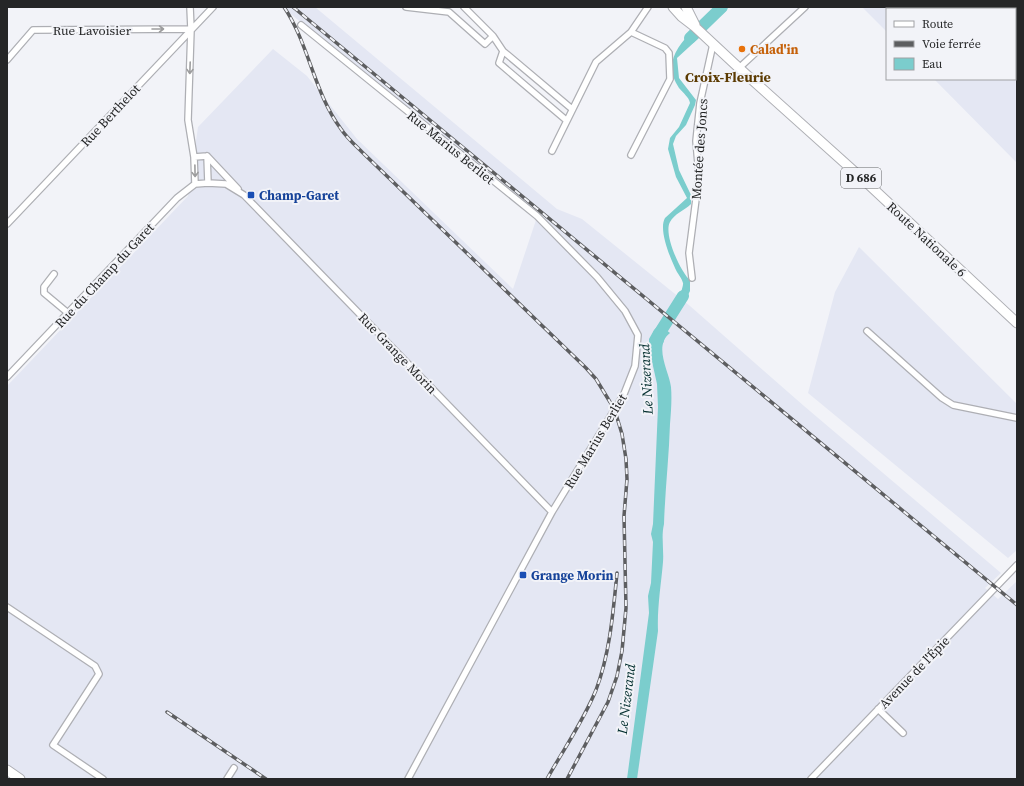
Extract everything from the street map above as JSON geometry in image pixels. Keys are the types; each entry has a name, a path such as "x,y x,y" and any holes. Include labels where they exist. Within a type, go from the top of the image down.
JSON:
{"main road":[{"name":"Route Nationale 6","path":"673,7 682,17 704,35 866,182 1017,323"},
{"name":"Route Nationale 6","path":"686,7 695,27"},
{"path":"7,770 20,779"}],"street":[{"path":"190,7 191,29 188,120 194,157 195,184 208,183 207,156 194,157"},
{"name":"Rue Berthelot","path":"7,224 213,7"},
{"path":"406,7 449,12 485,44 493,36"},
{"path":"464,7 493,36 503,51 572,109"},
{"path":"552,150 596,62 631,32 648,7"},
{"path":"739,68 804,7"},
{"name":"Rue Marius Berliet","path":"301,25 537,216 598,276 625,311 638,335 635,366 627,387 615,411 552,512 408,779"},
{"name":"Rue Lavoisier","path":"7,60 33,30 191,29"},
{"path":"631,32 664,48 669,53 670,79 631,155"},
{"name":"Montée des Joncs","path":"692,278 689,253 699,176 696,141 700,102 713,44"},
{"path":"503,51 499,63 566,120"},
{"name":"Rue Grange Morin","path":"207,156 552,512"},
{"name":"Rue Grange Morin","path":"208,183 226,184 244,195"},
{"name":"Rue du Champ du Garet","path":"7,377 177,198 195,184"},
{"path":"54,274 44,287 44,293 68,313"},
{"path":"868,331 942,398 953,405 1017,418"},
{"name":"Avenue de l'Épie","path":"811,779 1017,565"},
{"path":"7,607 95,666 99,674 53,745 103,779"},
{"path":"878,709 903,733"},
{"path":"227,779 234,768"}],"shaded area":[{"path":"282,7 315,7 557,209 582,219 690,306 804,406 1001,573 985,588 998,599 1017,581 1017,779 7,779 7,386 188,196 198,127 273,49 307,76 357,139 513,289 538,214"},
{"path":"862,7 1017,7 1017,163 935,80 1016,80 1016,8 886,8 886,31"},
{"path":"859,247 1017,404 1017,550 1008,558 808,393 835,292"}],"water":[{"path":"718,7 724,7 727,10 710,25 704,19"},
{"path":"693,30 700,37 677,58 679,78 696,100 686,125 676,136 673,144 679,170 691,195 691,204 674,217 668,228 674,253 682,270 690,280 690,291 677,312 674,309 683,283 674,267 666,245 663,223 665,218 687,198 676,177 668,149 670,138 679,127 690,103 674,79 672,64 677,49"},
{"path":"662,322 665,329 670,333 665,338 662,352 670,381 671,401 658,631 637,779 627,779 649,613 648,596 651,583 653,542 651,534 653,524 658,407 657,384 649,348 649,339 654,330"}],"waterway":[{"name":"Le Nizerand","path":"690,38 722,7"},
{"name":"Le Nizerand","path":"658,340 659,334 683,296"}],"railway":[{"path":"284,7 293,21 300,37 324,100 341,129 362,152 586,368 596,379 615,411 622,434 626,459 627,479 624,516 626,608 622,651 617,676 608,702 567,779"},
{"path":"293,7 1017,605"},
{"path":"547,779 579,725 591,702 601,676 608,647 617,573"},
{"path":"167,712 266,779"}],"place":[{"name":"Calad'in","path":"742,49"},
{"name":"Champ-Garet","path":"251,195"},
{"name":"Grange Morin","path":"523,575"}],"district":[{"name":"Croix-Fleurie","path":"728,77"}]}
